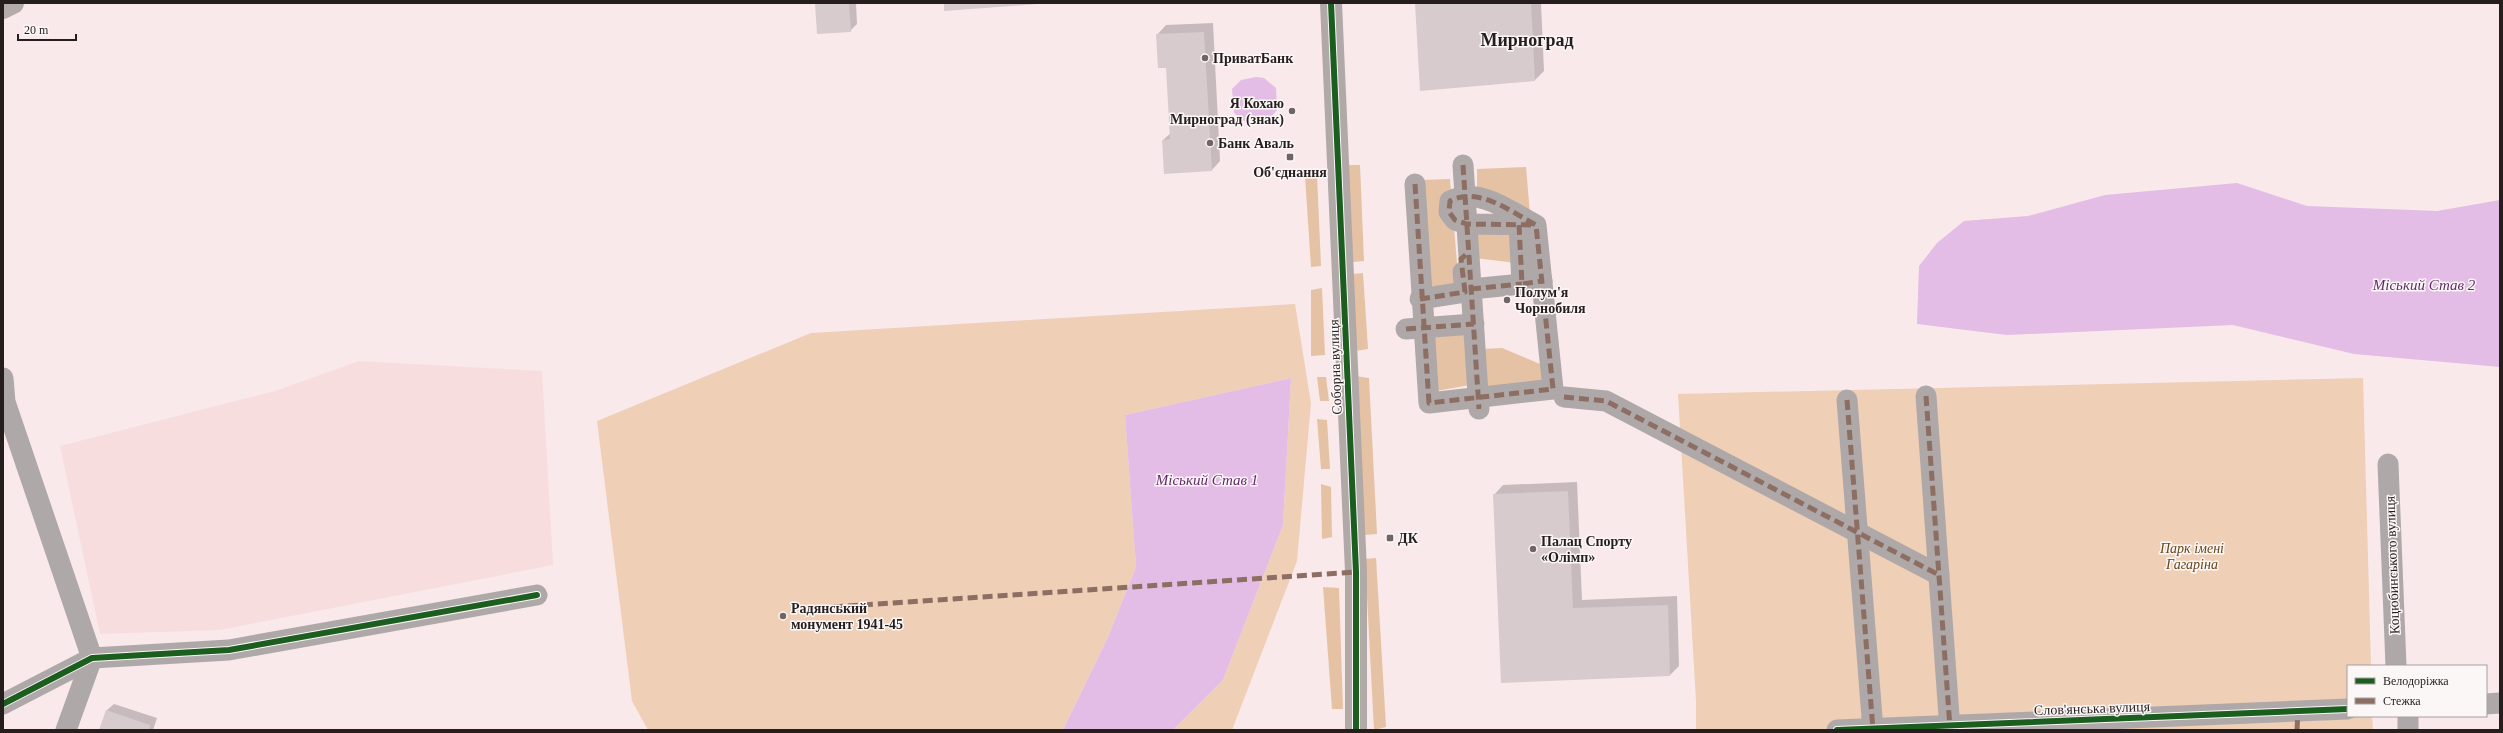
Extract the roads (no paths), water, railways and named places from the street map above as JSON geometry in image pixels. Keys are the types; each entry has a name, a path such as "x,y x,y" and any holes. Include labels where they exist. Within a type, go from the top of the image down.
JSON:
{"main road":[{"path":"3,8 13,3"}],"street":[{"name":"Соборна вулиця","path":"1331,3 1356,572 1356,730"},
{"path":"1463,165 1479,409"},
{"path":"1415,184 1429,403 1553,390 1532,283 1527,225"},
{"path":"1459,197 1488,199 1527,225 1467,224 1455,220 1449,212 1450,201 1459,197"},
{"path":"1420,299 1465,292 1462,259 1469,252"},
{"path":"1471,289 1532,283"},
{"path":"1406,330 1474,324"},
{"path":"3,378 4,402 92,658 66,730"},
{"path":"1926,396 1950,728"},
{"path":"1564,397 1606,401 1939,575"},
{"path":"1847,400 1873,729"},
{"name":"Коцюбинського вулиця","path":"2388,464 2396,665"},
{"path":"3,704 92,658 229,650 537,595"},
{"path":"2487,704 2500,703"},
{"name":"Слов'янська вулиця","path":"1837,730 2297,721 2347,709"},
{"path":"2408,717 2408,730"}],"water":[{"path":"1256,77 1264,78 1276,88 1277,110 1267,121 1244,121 1234,113 1232,89 1241,80"},
{"name":"Міський Став 2","path":"2237,183 2307,206 2437,211 2500,200 2500,367 2354,354 2233,325 2007,335 1917,324 1919,266 1937,243 1964,221 2028,216 2105,195"},
{"name":"Міський Став 1","path":"1291,378 1283,525 1223,680 1173,730 1063,730 1108,637 1136,567 1125,415"}],"place":[{"name":"ПриватБанк","path":"1205,58"},
{"name":"Я Кохаю Мирноград (знак)","path":"1292,111"},
{"name":"Банк Аваль","path":"1210,143"},
{"name":"Об'єднання","path":"1290,157"},
{"name":"Полум'я Чорнобиля","path":"1507,300"},
{"name":"ДК","path":"1390,538"},
{"name":"Палац Спорту «Олімп»","path":"1533,549"},
{"name":"Радянський монумент 1941-45","path":"783,616"}],"district":[{"name":"Мирноград","path":"1527,40"}],"park label":[{"name":"Парк імені Гагаріна","path":"2192,556"}]}
